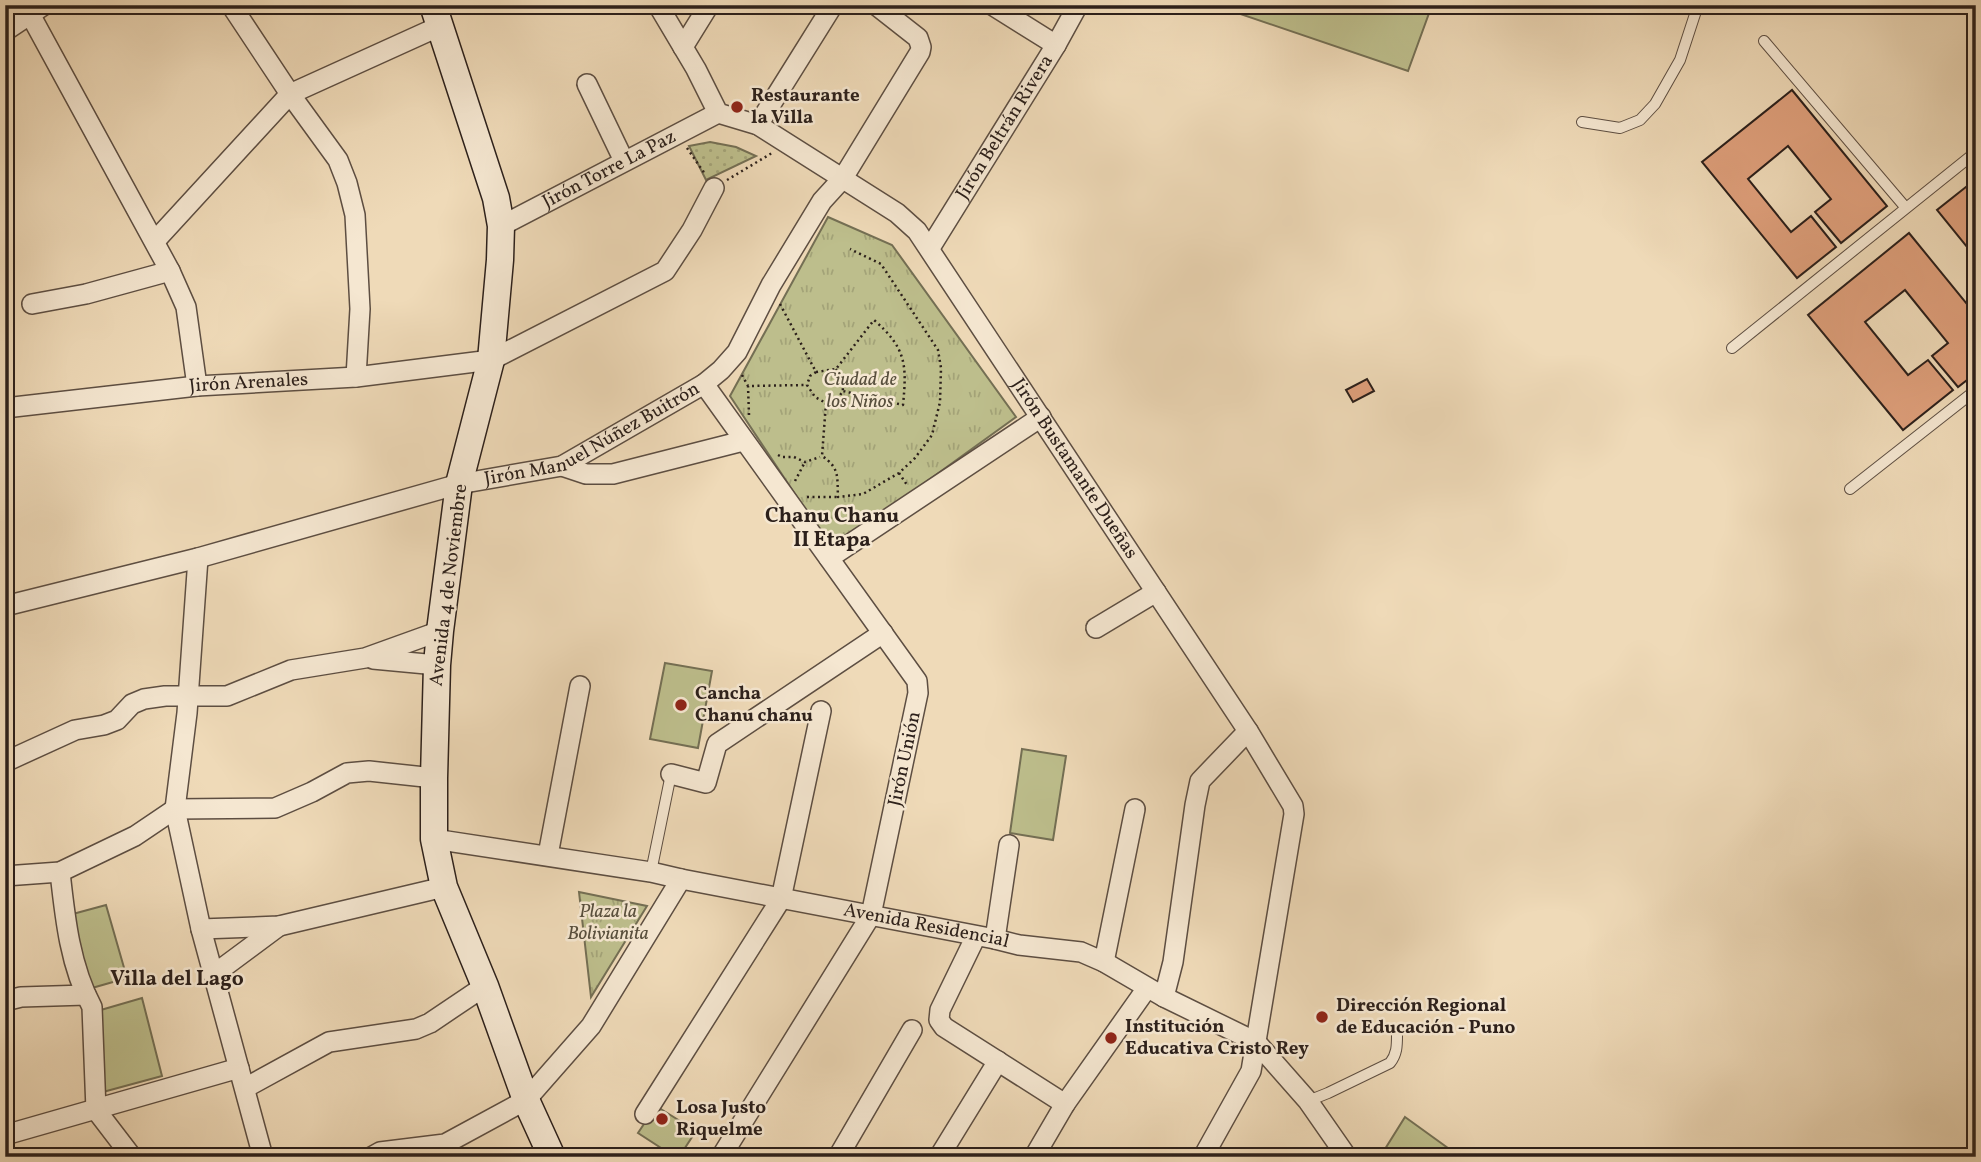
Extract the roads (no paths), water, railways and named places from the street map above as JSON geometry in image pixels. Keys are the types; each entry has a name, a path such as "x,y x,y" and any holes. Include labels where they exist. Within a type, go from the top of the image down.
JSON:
{"street":[{"path":"230,5 338,160 347,183 355,215 360,309 356,377"},
{"path":"658,5 718,113"},
{"path":"683,47 709,5"},
{"path":"758,125 833,5"},
{"name":"Jirón Manuel Núñez Buitrón","path":"5,606 198,558 459,484 562,466 704,384 737,352 771,285 822,201 843,178 920,52 918,38 876,5"},
{"path":"992,5 1056,45"},
{"name":"Jirón Beltrán Rivera","path":"930,248 1078,5"},
{"path":"5,30 33,8 155,241 186,307 197,386"},
{"path":"155,241 290,94 437,15"},
{"name":"Avenida 4 de Noviembre","path":"437,15 496,198 501,226 491,360 459,484 440,631 434,839 444,887 485,986 526,1100 552,1157"},
{"path":"587,84 624,161"},
{"name":"Jirón Bustamante Dueñas","path":"718,113 758,125 897,213 917,232 1248,731 1293,806 1294,814 1251,1071 1203,1157"},
{"name":"Jirón Torre La Paz","path":"501,226 718,113"},
{"name":"Jirón Arenales","path":"5,408 197,386 356,377 491,360 665,271 714,188"},
{"path":"32,304 86,294 170,271"},
{"name":"Jirón Unión","path":"704,384 917,681 918,693 871,915 721,1157"},
{"path":"829,558 1041,417"},
{"path":"562,466 586,474 613,474 743,441"},
{"path":"198,558 175,809 201,929 263,1157"},
{"path":"1096,628 1156,592"},
{"path":"5,762 75,730 117,720 132,704 145,699 165,696 227,696 291,670 365,658 440,631"},
{"path":"671,774 706,783 717,744 883,633"},
{"path":"365,658 437,664"},
{"path":"548,855 580,686"},
{"path":"645,1114 781,899 821,711"},
{"path":"1034,1157 1065,1104 1155,993 1173,961 1200,781 1248,731"},
{"path":"5,876 60,872 135,836 175,809 275,808 347,773 369,771 434,778"},
{"path":"1104,962 1135,809"},
{"name":"Avenida Residencial","path":"434,839 651,872 1019,945 1081,952 1104,962 1155,993 1256,1042 1308,1101 1347,1157"},
{"path":"1009,845 986,937 940,1010 939,1020 944,1027 1065,1104"},
{"path":"60,872 67,933 92,1007 96,1110 132,1157"},
{"path":"371,1157 380,1152 445,1144 526,1100 591,1026 681,879"},
{"path":"201,929 279,926 444,887"},
{"path":"213,975 279,926"},
{"path":"245,1088 329,1042 416,1028 430,1023 485,986"},
{"path":"5,1001 21,997 86,995"},
{"path":"838,1157 912,1030"},
{"path":"939,1157 998,1061"},
{"path":"5,1135 239,1068"}],"lane":[{"path":"1582,122 1620,128 1640,120 1655,104 1680,60 1698,5"},
{"path":"1764,41 1906,208"},
{"path":"1732,348 1976,152"},
{"path":"1850,489 1976,390"},
{"path":"651,872 671,774"},
{"path":"1308,1101 1390,1063 1395,1057 1398,1035"}],"place":[{"name":"Restaurante la Villa","path":"737,107"},
{"name":"Cancha Chanu chanu","path":"681,705"},
{"name":"Dirección Regional de Educación - Puno","path":"1322,1017"},
{"name":"Institución Educativa Cristo Rey","path":"1111,1038"},
{"name":"Losa Justo Riquelme","path":"662,1119"}],"district":[{"name":"Chanu Chanu II Etapa","path":"832,528"},
{"name":"Villa del Lago","path":"177,979"}],"park label":[{"name":"Ciudad de los Niños","path":"860,391"},
{"name":"Plaza la Bolivianita","path":"608,923"}]}
